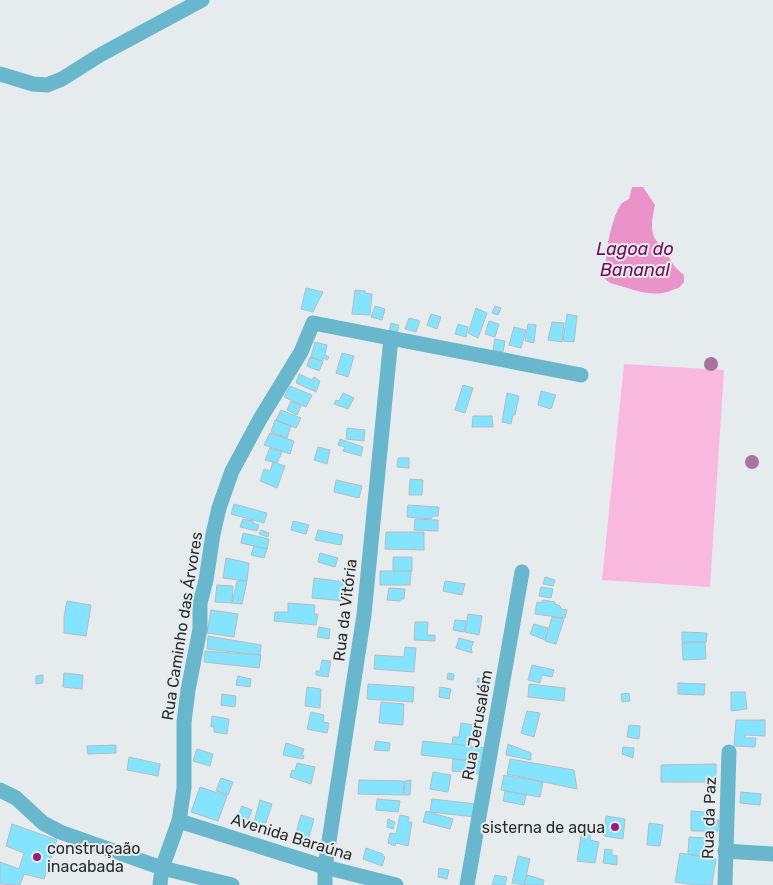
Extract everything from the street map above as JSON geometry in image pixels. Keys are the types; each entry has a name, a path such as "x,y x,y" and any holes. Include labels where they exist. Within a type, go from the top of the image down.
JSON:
{"street":[{"path":"0,74 33,84 47,85 62,80 100,55 202,0"},
{"name":"Rua Caminho das Árvores","path":"160,885 162,868 179,820 184,788 184,722 200,629 200,603 206,580 215,525 232,471 260,419 301,352 313,323 582,375"},
{"name":"Rua da Vitória","path":"325,885 325,867 364,615 391,338"},
{"name":"Rua Jerusalém","path":"467,885 522,572"},
{"name":"Rua da Paz","path":"725,885 729,752"},
{"path":"0,790 16,798 44,823 60,832 162,868 232,885"},
{"name":"Avenida Baraúna","path":"179,820 325,867 396,885"},
{"path":"725,851 773,854"}],"shaded area":[{"path":"624,364 724,370 710,587 602,580"}],"water":[{"name":"Lagoa do Bananal","path":"632,187 643,187 655,205 652,230 657,241 667,250 673,264 684,275 684,282 679,288 656,294 636,291 610,283 605,279 607,252 613,221 621,205 629,199"}],"building":[{"path":"306,288 323,292 313,312 301,309"},
{"path":"355,290 372,294 370,315 352,314"},
{"path":"375,306 385,309 382,320 371,317"},
{"path":"495,306 501,308 498,315 492,313"},
{"path":"476,308 487,313 478,338 468,333"},
{"path":"431,314 441,317 437,329 427,325"},
{"path":"567,314 577,316 574,342 563,341"},
{"path":"409,318 420,321 416,332 405,329"},
{"path":"489,321 499,324 495,337 485,334"},
{"path":"552,322 564,323 562,342 548,340"},
{"path":"391,323 399,325 397,334 389,332"},
{"path":"458,324 468,327 466,337 455,334"},
{"path":"528,324 536,325 534,343 525,341"},
{"path":"514,327 526,330 521,348 509,345"},
{"path":"495,339 505,341 503,352 493,350"},
{"path":"315,342 327,345 325,355 329,357 327,360 323,358 323,361 311,357"},
{"path":"342,353 354,356 348,377 336,373"},
{"path":"310,357 323,362 319,371 307,366"},
{"path":"299,374 312,380 314,377 320,381 316,392 296,383"},
{"path":"463,385 473,388 465,413 455,410"},
{"path":"290,386 312,395 306,407 284,397"},
{"path":"541,391 556,395 551,409 538,405"},
{"path":"343,393 354,398 348,409 334,404 336,400 339,401"},
{"path":"507,393 519,396 511,424 502,422"},
{"path":"291,401 301,406 297,415 287,410"},
{"path":"281,410 301,418 296,428 276,420"},
{"path":"473,416 492,416 493,427 472,427"},
{"path":"275,420 291,426 287,438 271,432"},
{"path":"347,428 365,430 364,441 346,439"},
{"path":"270,433 294,441 290,454 264,445"},
{"path":"340,439 363,447 361,456 343,451 345,447 338,445"},
{"path":"318,447 330,450 327,464 314,460"},
{"path":"270,448 282,452 277,463 265,460"},
{"path":"398,458 409,458 409,468 397,467"},
{"path":"273,462 285,466 277,488 260,481 264,469 270,471"},
{"path":"410,479 423,480 422,495 409,495"},
{"path":"336,480 362,486 359,498 334,492"},
{"path":"234,504 267,513 264,523 231,514"},
{"path":"408,505 439,507 438,516 433,516 431,519 407,517"},
{"path":"243,519 253,521 253,523 259,525 257,531 240,527"},
{"path":"415,519 438,520 438,531 414,530"},
{"path":"293,521 309,525 306,534 291,530"},
{"path":"261,530 269,533 268,537 259,534"},
{"path":"318,530 343,535 341,545 315,540"},
{"path":"386,532 424,532 424,550 385,549"},
{"path":"243,533 269,539 267,549 241,543"},
{"path":"254,546 267,549 264,558 251,555"},
{"path":"320,553 338,558 335,567 318,562"},
{"path":"393,557 412,557 412,571 393,572"},
{"path":"226,558 249,563 247,581 223,578"},
{"path":"380,571 411,571 410,585 380,585"},
{"path":"545,577 555,580 553,586 543,584"},
{"path":"314,578 345,582 345,601 312,598"},
{"path":"237,581 247,581 242,604 232,603"},
{"path":"445,581 465,584 462,595 443,591"},
{"path":"217,585 233,586 232,603 215,602"},
{"path":"541,587 553,589 551,598 539,596"},
{"path":"389,588 405,589 404,599 400,599 400,601 387,600"},
{"path":"543,600 555,602 561,609 567,610 565,618 535,614 537,602 541,603"},
{"path":"67,601 91,605 86,636 64,633"},
{"path":"288,603 315,605 314,614 318,614 316,625 274,621 275,612 288,612"},
{"path":"211,610 238,614 234,637 207,633"},
{"path":"468,614 482,616 479,635 465,632"},
{"path":"552,617 564,619 556,644 545,641"},
{"path":"455,620 466,621 464,632 453,630"},
{"path":"415,622 428,622 427,635 435,635 435,641 414,640"},
{"path":"534,624 548,628 545,640 530,634"},
{"path":"319,627 330,629 329,639 317,637"},
{"path":"682,632 707,633 706,642 682,642"},
{"path":"208,636 261,645 260,655 207,649"},
{"path":"459,638 474,642 471,647 472,653 456,648"},
{"path":"705,642 706,659 683,660 682,643"},
{"path":"405,647 416,648 414,672 374,669 375,655 404,657"},
{"path":"205,651 261,655 259,668 204,662"},
{"path":"322,660 331,661 328,677 316,675 316,671 320,671"},
{"path":"532,665 554,670 552,677 542,675 540,683 528,680"},
{"path":"64,673 83,675 82,689 63,687"},
{"path":"448,673 454,674 453,680 447,679"},
{"path":"43,675 43,683 36,684 36,676"},
{"path":"238,676 251,679 250,687 236,685"},
{"path":"478,678 486,679 484,690 476,687"},
{"path":"678,683 705,684 704,695 678,694"},
{"path":"368,684 414,687 413,702 367,699"},
{"path":"529,684 565,688 564,701 528,697"},
{"path":"307,687 321,689 320,708 305,706"},
{"path":"440,687 451,689 449,699 439,697"},
{"path":"731,692 745,692 747,709 731,711"},
{"path":"629,693 630,701 622,702 621,694"},
{"path":"222,694 236,696 235,707 221,705"},
{"path":"381,702 404,704 403,725 379,723"},
{"path":"527,711 540,713 534,737 521,733"},
{"path":"311,712 324,715 323,722 329,723 327,733 307,729"},
{"path":"212,716 229,719 227,734 214,732 214,727 211,727"},
{"path":"736,720 765,720 765,736 745,735 745,738 756,738 755,747 734,746"},
{"path":"461,723 474,725 471,746 452,744 453,737 459,737"},
{"path":"629,725 640,726 639,739 627,737"},
{"path":"376,741 390,743 389,751 374,750"},
{"path":"423,741 487,748 485,762 421,755"},
{"path":"286,743 304,749 303,759 283,755"},
{"path":"508,744 531,753 531,760 506,755"},
{"path":"116,745 116,753 88,754 87,746"},
{"path":"623,747 634,748 633,758 622,754"},
{"path":"197,749 213,754 210,766 193,761"},
{"path":"129,757 160,764 158,776 127,770"},
{"path":"453,759 481,762 480,774 452,771"},
{"path":"510,759 574,770 577,789 507,774"},
{"path":"297,763 315,767 311,784 290,777 292,770 295,771"},
{"path":"716,764 716,782 661,782 661,765"},
{"path":"433,772 451,775 448,792 430,789"},
{"path":"504,775 543,782 540,797 501,790"},
{"path":"221,778 233,782 228,795 216,791"},
{"path":"359,780 404,781 403,795 358,794"},
{"path":"411,780 410,795 404,795 405,781"},
{"path":"200,787 227,796 218,821 191,812"},
{"path":"505,791 526,795 524,805 503,801"},
{"path":"741,792 761,794 760,805 740,803"},
{"path":"377,799 400,801 398,812 376,810"},
{"path":"432,799 476,804 475,817 430,812"},
{"path":"260,800 272,804 264,829 253,825"},
{"path":"242,806 252,810 248,820 238,815"},
{"path":"713,810 711,819 719,820 718,831 691,831 691,811 704,812"},
{"path":"426,811 453,819 450,829 423,822"},
{"path":"301,815 314,819 306,848 293,844"},
{"path":"400,815 409,817 408,822 412,822 408,846 396,843 395,846 388,843 390,833 396,834"},
{"name":"sisterna de aqua","path":"606,816 625,819 623,839 604,836"},
{"path":"388,819 395,822 393,829 387,827"},
{"path":"649,823 663,825 660,846 647,845"},
{"name":"construçaão inacabada","path":"12,824 57,840 44,879 24,874 20,885 0,884 0,862 19,869 24,853 6,846"},
{"path":"582,831 591,833 590,840 599,842 595,863 577,861"},
{"path":"689,837 708,838 707,857 688,854"},
{"path":"366,848 383,854 385,857 382,866 363,859"},
{"path":"605,849 612,850 612,855 617,856 617,865 603,863"},
{"path":"680,853 716,859 712,885 675,882"},
{"path":"518,856 530,859 524,885 512,883"},
{"path":"439,868 449,870 447,879 438,877"},
{"path":"495,875 507,877 505,885 492,885"},
{"path":"527,875 544,880 543,885 524,885"}],"place":[{"name":"sisterna de aqua","path":"615,827"},
{"name":"construçaão inacabada","path":"37,857"}]}
